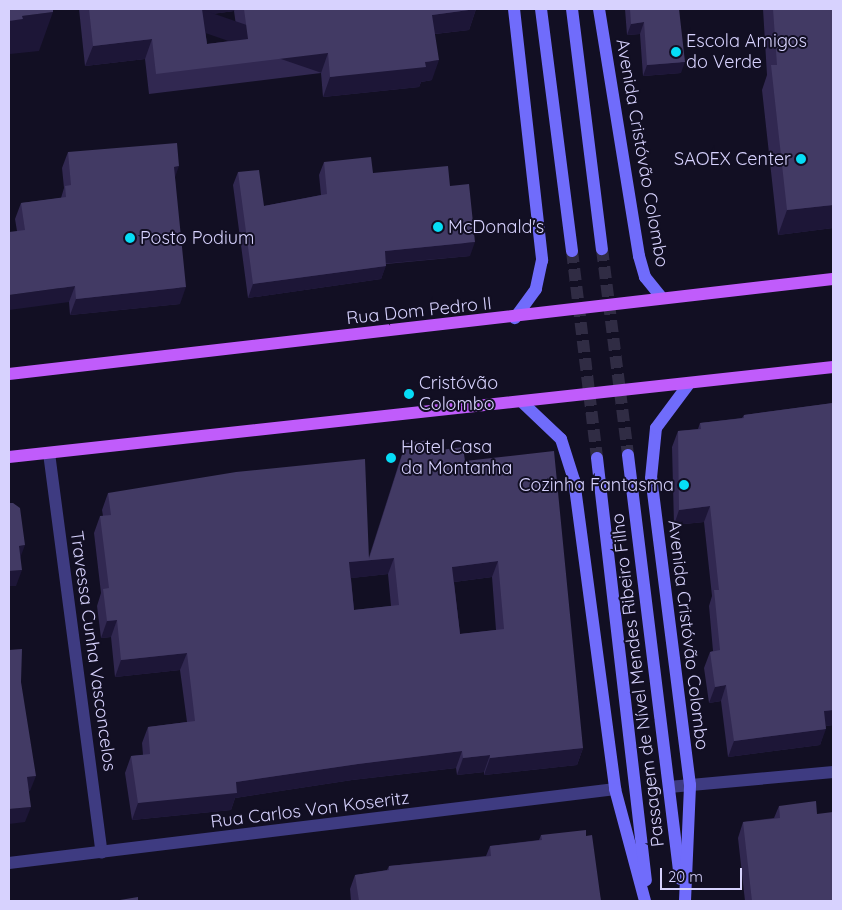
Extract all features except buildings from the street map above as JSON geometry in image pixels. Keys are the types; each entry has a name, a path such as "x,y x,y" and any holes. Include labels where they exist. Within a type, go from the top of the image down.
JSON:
{"main road":[{"path":"514,9 542,260 536,289 514,318"},
{"path":"541,9 572,251"},
{"path":"572,9 602,249"},
{"name":"Avenida Cristóvão Colombo","path":"599,9 639,256 645,277 662,298"},
{"name":"Rua Dom Pedro II","path":"9,374 514,318 662,298 833,279"},
{"path":"9,456 524,404 833,367"},
{"name":"Avenida Cristóvão Colombo","path":"684,901 690,785 650,478 656,428 688,384"},
{"path":"524,404 562,439 574,480 615,789 647,901"},
{"name":"Passagem de Nível Mendes Ribeiro Filho","path":"628,455 684,901"},
{"name":"Passagem de Nível Mendes Ribeiro Filho","path":"597,458 647,901"}],"street":[{"name":"Travessa Cunha Vasconcelos","path":"49,453 102,853"},
{"path":"669,787 833,772"},
{"name":"Rua Carlos Von Koseritz","path":"9,863 615,789"}],"tunnel":[{"path":"602,249 628,455"},
{"path":"572,251 597,458"}],"place":[{"name":"Escola Amigos do Verde","path":"676,52"},
{"name":"SAOEX Center","path":"801,159"},
{"name":"McDonald's","path":"438,227"},
{"name":"Posto Podium","path":"130,238"},
{"name":"Cristóvão Colombo","path":"409,394"},
{"name":"Hotel Casa da Montanha","path":"391,458"},
{"name":"Cozinha Fantasma","path":"684,485"}]}
